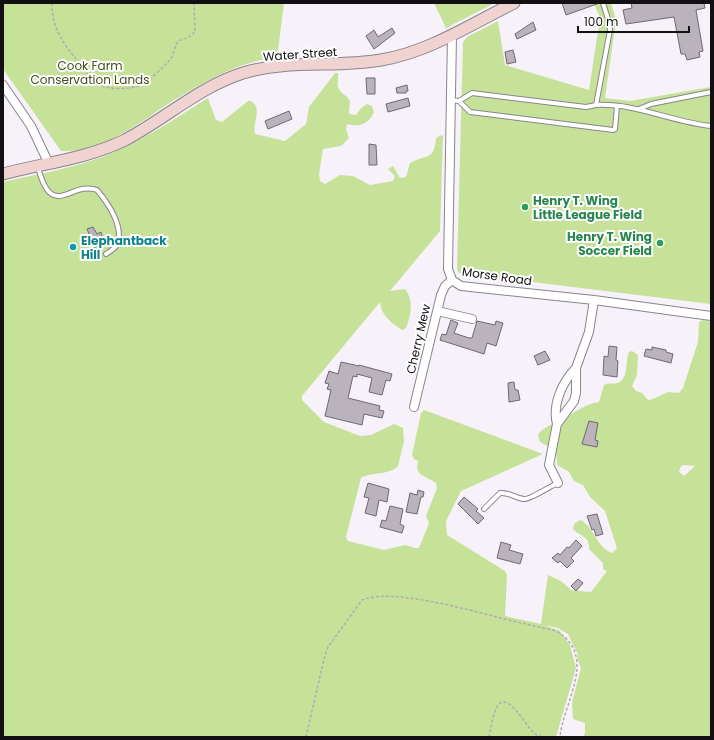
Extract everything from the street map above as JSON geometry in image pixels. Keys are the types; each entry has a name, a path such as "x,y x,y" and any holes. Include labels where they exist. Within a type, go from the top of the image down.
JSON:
{"main road":[{"name":"Water Street","path":"3,174 82,156 124,140 148,127 200,93 243,73 280,66 356,63 383,60 425,47 452,35 514,3"}],"street":[{"name":"Morse Road","path":"452,35 448,269 452,280 461,286 594,300 711,316"},
{"path":"3,85 31,126 49,164"},
{"name":"Cherry Mew","path":"414,407 440,295 445,286 452,280"},
{"path":"557,424 574,401 576,393 576,368 589,332 594,300"},
{"path":"437,311 472,319"},
{"path":"558,483 549,465 557,424 555,410 565,381 576,368"}],"lane":[{"path":"596,106 610,30 603,3"},
{"path":"639,109 651,104 711,92"},
{"path":"450,100 459,100 472,93 586,107 617,106 639,109 711,126"},
{"path":"459,100 470,112 613,130 615,129 617,106"},
{"path":"38,167 44,187 52,194 64,196 86,188 97,190 102,195 118,225 119,233 115,247 106,254"},
{"path":"484,509 500,493 508,492 518,498 526,499 558,483"}],"path":[{"path":"52,3 55,26 62,40 92,79 100,85 108,87 140,86 171,59 178,41 189,37 194,32 194,3"},
{"path":"306,737 324,655 328,647 362,600 370,596 381,596 470,609 556,631 566,636 572,645 578,667 560,737"},
{"path":"489,737 496,709 498,704 503,702 513,706 534,734 544,737"}],"green space":[{"name":"Cook Farm Conservation Lands","path":"3,3 284,3 277,58 250,63 224,72 176,99 136,126 107,141 92,147 61,151 3,69"},
{"path":"434,3 495,3 446,28"},
{"path":"594,3 611,3 616,20 605,98 630,101 711,87 711,304 459,273 457,269 463,42 467,37 498,21 505,65 589,90 600,18"},
{"path":"335,73 338,73 338,87 341,93 348,97 350,101 349,114 356,115 361,108 367,104 372,106 374,112 370,119 364,124 347,124 346,129 349,138 341,146 323,149 319,174 320,181 325,184 340,175 353,176 370,185 393,181 395,176 388,169 393,166 400,178 406,177 410,163 429,156 435,145 436,138 441,135 443,136 440,231 390,291 405,289 408,293 411,308 406,328 402,330 384,315 380,302 302,396 302,400 324,422 360,436 371,435 394,424 403,428 404,441 398,466 391,471 361,478 346,537 348,541 384,550 405,545 419,548 429,523 426,516 437,488 436,483 420,474 417,469 418,461 414,459 412,455 421,413 424,410 543,454 461,491 446,521 447,535 505,571 507,575 505,616 541,624 548,575 561,581 571,590 591,592 607,571 603,569 603,563 589,549 588,541 573,529 574,524 580,520 585,523 602,546 612,553 617,548 605,511 590,497 583,485 574,481 569,472 557,465 556,451 540,442 538,434 547,427 584,407 599,402 604,385 618,383 625,376 629,352 632,351 638,355 637,375 632,386 636,391 642,393 648,400 668,392 679,393 683,388 698,342 699,322 703,320 711,322 711,737 583,737 585,733 585,723 573,719 572,702 581,668 577,658 578,655 568,634 558,628 544,625 560,631 570,645 576,668 556,737 3,737 3,182 62,169 104,156 153,132 208,98 216,120 222,122 248,101 251,101 257,112 254,129 255,134 285,141 306,124 309,107","holes":["681,466 695,466 684,476 679,472"]}],"building":[{"path":"562,3 597,3 597,4 566,15"},
{"path":"631,3 704,3 705,8 696,10 703,51 699,52 700,57 687,60 685,54 681,54 674,17 626,24 623,10 632,8"},
{"path":"533,22 536,30 517,39 515,34"},
{"path":"392,28 395,33 374,49 366,36 374,30 378,37"},
{"path":"513,50 516,62 507,64 505,52"},
{"path":"366,78 375,78 375,94 367,94"},
{"path":"407,85 408,91 406,91 406,93 397,93 396,88"},
{"path":"408,98 410,106 388,112 386,104"},
{"path":"289,111 292,119 268,129 265,121"},
{"path":"369,144 376,145 377,165 369,165"},
{"path":"93,227 97,234 101,232 104,246 96,250 87,229"},
{"path":"451,320 458,323 454,333 469,338 472,338 477,321 495,325 496,321 503,323 496,346 487,343 484,354 440,340 442,334 446,335"},
{"path":"609,346 617,347 617,377 603,375 604,356 608,357"},
{"path":"652,347 666,350 666,352 673,354 671,363 644,356 646,349 652,350"},
{"path":"545,351 550,360 538,365 534,356"},
{"path":"341,362 359,365 392,374 390,381 386,380 382,395 369,392 372,378 357,374 357,377 353,376 348,398 380,406 379,410 384,411 382,418 364,414 362,425 325,416 331,390 327,389 329,384 325,383 329,371 338,374"},
{"path":"514,382 515,390 518,390 520,400 509,402 508,383"},
{"path":"589,421 598,423 595,440 598,441 597,447 582,444"},
{"path":"368,483 389,489 387,502 379,500 376,516 365,513 369,498 364,497"},
{"path":"418,490 424,492 423,497 421,497 417,514 406,512 410,493 417,495"},
{"path":"464,497 478,509 476,511 484,518 478,524 458,504"},
{"path":"390,506 403,509 400,524 404,526 402,533 380,527 382,520 386,521"},
{"path":"597,514 603,534 596,536 587,516"},
{"path":"576,540 582,546 571,558 574,561 567,568 560,561 558,563 552,558 558,553 560,555"},
{"path":"501,542 511,545 509,550 523,554 520,564 497,558"},
{"path":"578,579 583,583 576,591 571,586"}],"place":[{"name":"Henry T. Wing Little League Field","path":"525,207"},
{"name":"Henry T. Wing Soccer Field","path":"660,243"},
{"name":"Elephantback Hill","path":"73,247"}]}
